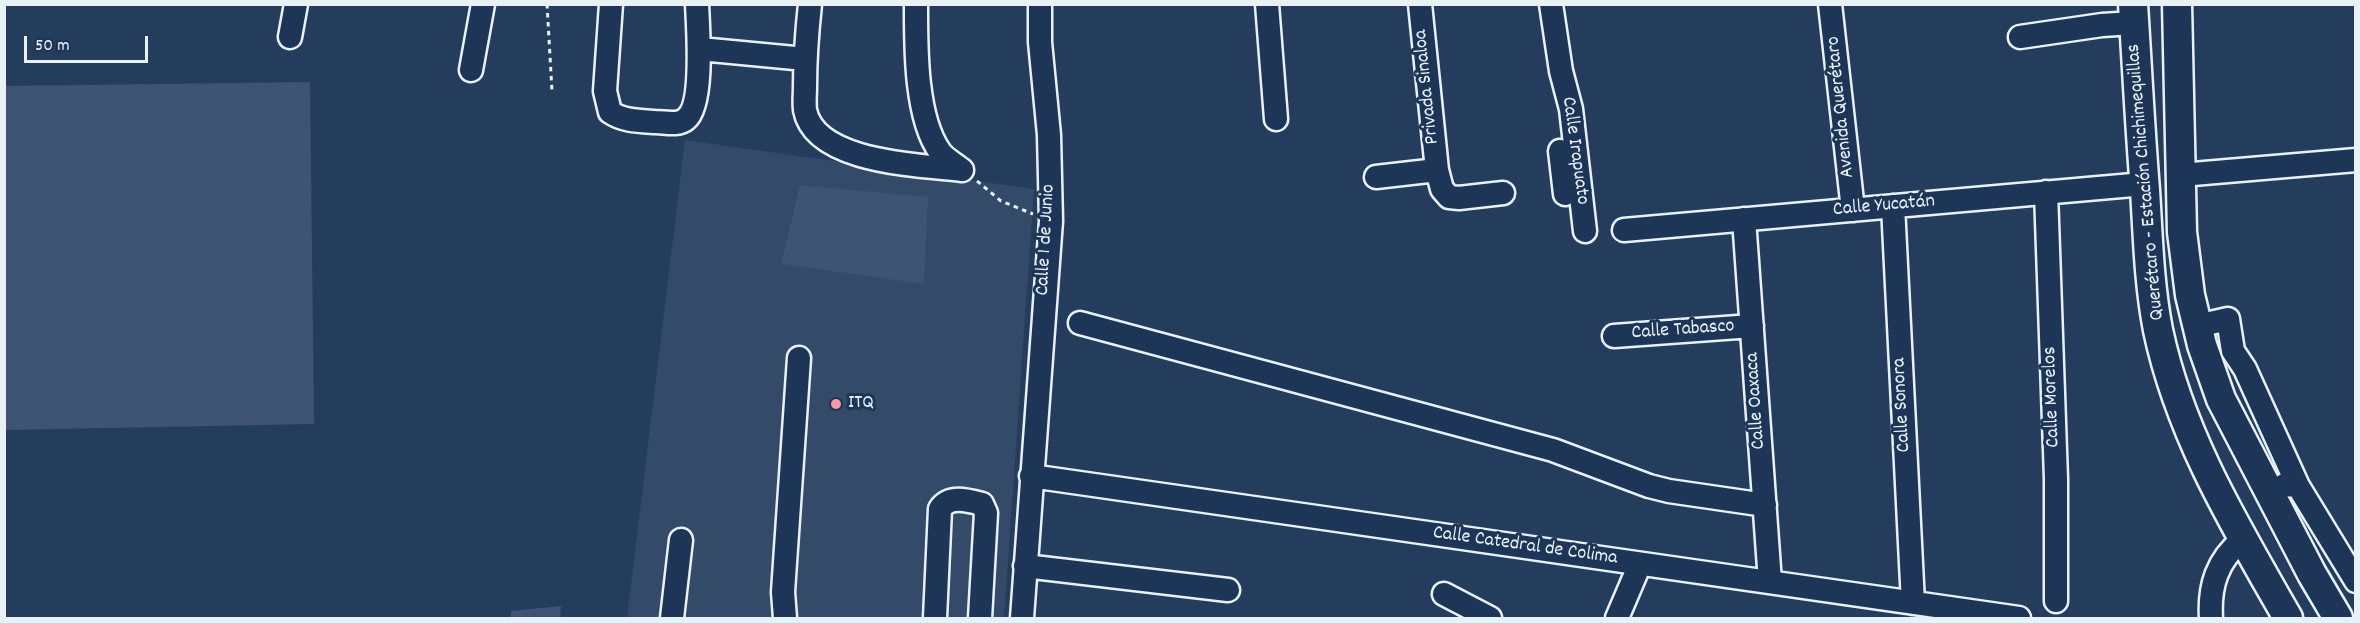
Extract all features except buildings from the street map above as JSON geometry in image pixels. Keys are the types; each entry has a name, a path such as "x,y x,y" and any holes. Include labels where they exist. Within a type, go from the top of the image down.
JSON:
{"main road":[{"name":"Querétaro - Estación Chichimequillas","path":"2177,4 2182,232 2190,295 2197,326 2221,399 2338,618"},
{"name":"Querétaro - Estación Chichimequillas","path":"2133,14 2149,269 2158,331 2175,390 2197,450 2243,539 2288,618"}],"street":[{"path":"290,37 296,4"},
{"path":"471,70 483,4"},
{"path":"611,4 605,92 610,112 618,118 679,123 688,117 695,107 700,49 697,4"},
{"path":"810,4 804,59 805,110 813,128 831,145 879,160 962,170"},
{"path":"916,4 918,81 927,123 940,152 962,170"},
{"name":"Calle 1 de Junio","path":"1022,618 1051,221 1049,135 1040,42 1040,4"},
{"path":"1268,4 1276,119"},
{"name":"Privada Sinaloa","path":"1419,4 1437,170 1442,189 1449,197 1460,198 1503,193"},
{"name":"Calle Irapuato","path":"1551,4 1561,71 1571,109 1585,231"},
{"name":"Avenida Querétaro","path":"1830,4 1853,210"},
{"path":"2020,37 2102,25 2133,14"},
{"path":"700,49 804,59"},
{"name":"Calle Irapuato","path":"1561,71 1556,110 1565,194"},
{"path":"2181,175 2355,160"},
{"name":"Privada Sinaloa","path":"1376,177 1437,170"},
{"name":"Calle Yucatán","path":"1624,230 2144,184"},
{"name":"Calle Morelos","path":"2046,192 2056,479 2056,601"},
{"name":"Calle Sonora","path":"1893,206 1913,603"},
{"name":"Calle Oaxaca","path":"1744,219 1770,582"},
{"path":"2197,326 2228,319 2233,351 2245,369 2298,486 2355,581"},
{"path":"1080,323 1553,450 1649,486 1765,506"},
{"name":"Calle Tabasco","path":"1614,336 1752,326"},
{"path":"784,618 783,592 799,358"},
{"name":"Calle Catedral de Colima","path":"1031,476 1913,603 1964,614 2019,618"},
{"path":"2265,483 2298,486"},
{"path":"935,618 940,509 945,502 951,500 982,504 986,513 980,618"},
{"path":"2211,618 2210,603 2215,576 2221,562 2243,539"},
{"path":"672,618 681,540"},
{"path":"1617,618 1640,564"},
{"path":"1025,566 1228,590"},
{"path":"1444,594 1490,618"}],"path":[{"path":"547,4 552,91"},
{"path":"962,170 1001,201 1051,221"}],"shaded area":[{"path":"310,82 314,424 5,430 5,86"},
{"name":"ITQ","path":"685,140 1034,189 1004,618 627,618"},
{"path":"800,185 928,197 924,284 781,264"},
{"path":"561,606 560,618 511,618 511,611"}],"place":[{"name":"ITQ","path":"836,404"}]}
